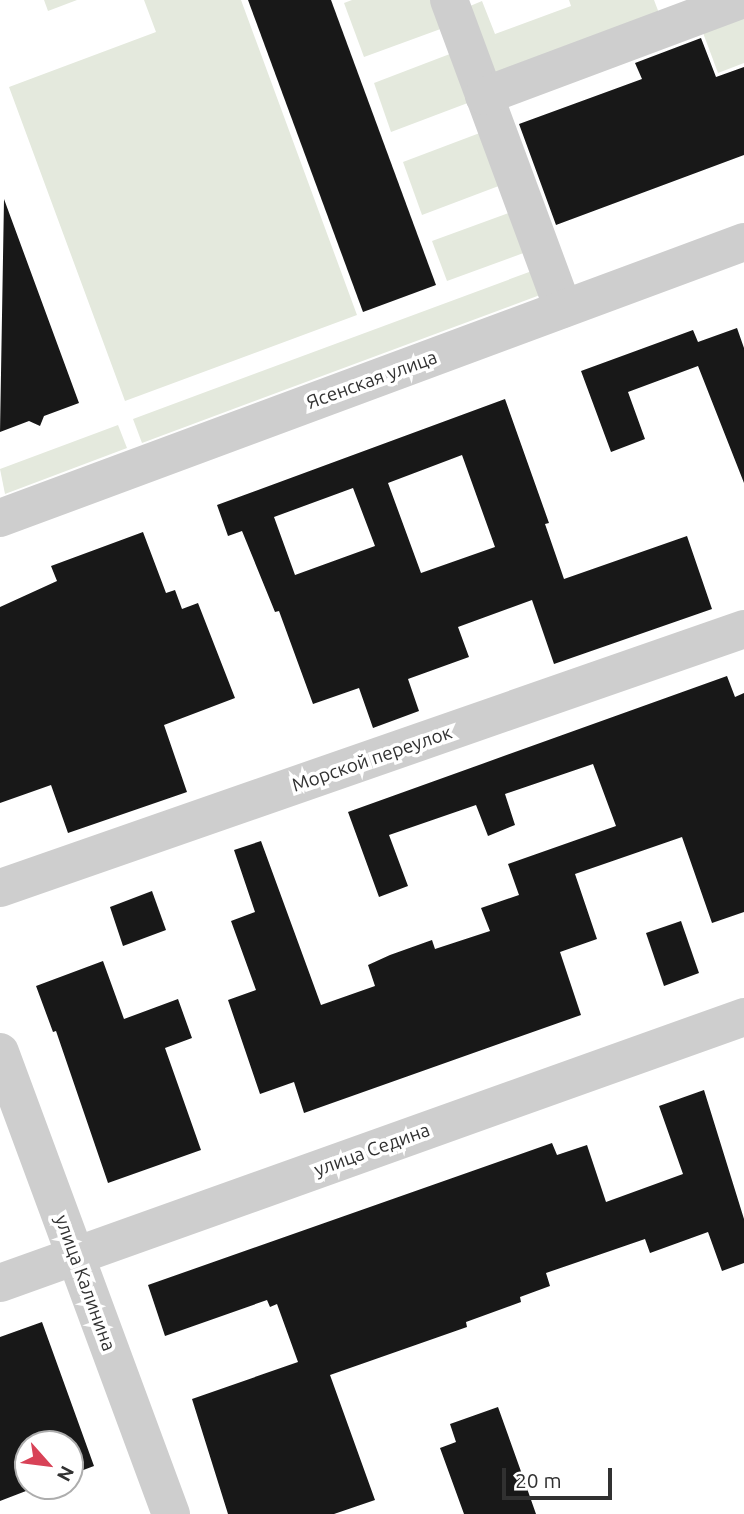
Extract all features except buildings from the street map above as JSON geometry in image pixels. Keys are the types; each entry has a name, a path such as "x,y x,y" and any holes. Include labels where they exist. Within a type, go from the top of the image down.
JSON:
{"street":[{"path":"449,0 563,309"},
{"path":"484,96 741,0"},
{"name":"Ясенская улица","path":"0,518 744,242"},
{"name":"Морской переулок","path":"0,888 744,629"},
{"name":"улица Седина","path":"0,1283 744,1017"},
{"name":"улица Калинина","path":"0,1052 171,1514"}],"shaded area":[{"path":"44,0 77,0 48,11"},
{"path":"144,0 241,0 357,315 125,401 9,87 156,32"},
{"path":"352,0 436,0 446,27 364,57 344,3"},
{"path":"569,0 654,0 662,21 491,85 463,9 482,1 495,34 571,6"},
{"path":"744,6 744,63 718,73 699,22"},
{"path":"455,52 473,101 391,132 374,83"},
{"path":"485,131 504,184 422,215 403,162"},
{"path":"514,211 529,251 447,281 432,241"},
{"path":"540,268 548,292 142,443 133,419"},
{"path":"118,425 127,448 5,494 0,469"}]}
